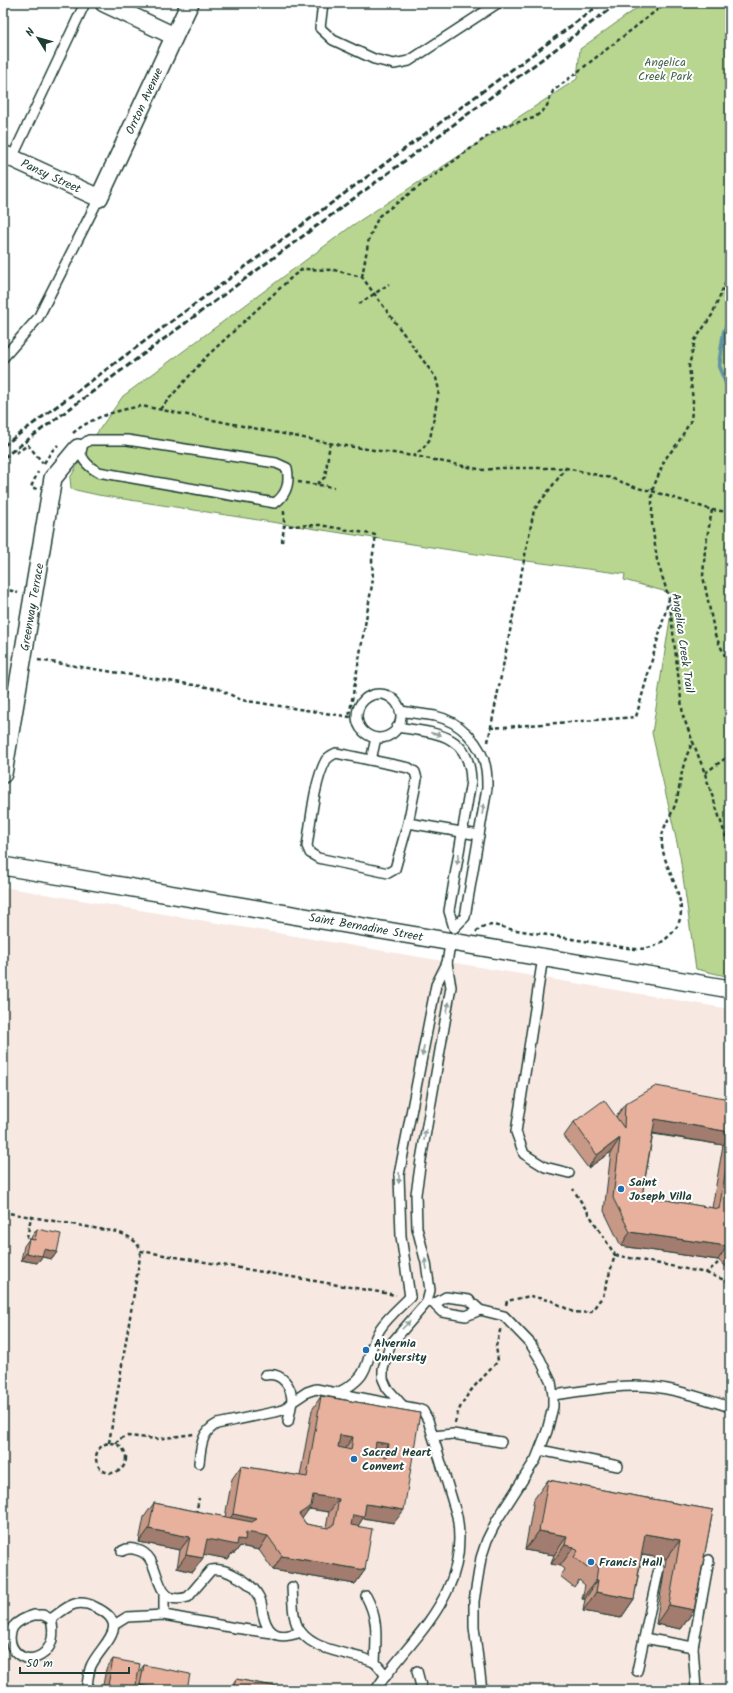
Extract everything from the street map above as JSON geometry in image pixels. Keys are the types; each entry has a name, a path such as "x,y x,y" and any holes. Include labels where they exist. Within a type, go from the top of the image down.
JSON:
{"street":[{"path":"104,3 174,36"},
{"name":"Orrton Avenue","path":"99,198 190,3"},
{"name":"Pansy Street","path":"7,156 99,198"},
{"name":"Greenway Terrace","path":"3,771 53,478 74,441"},
{"name":"Saint Bernadine Street","path":"3,866 452,935 474,946 730,989"}],"lane":[{"path":"7,156 85,3"},
{"path":"322,3 320,28 333,40 374,59 394,64 409,61 498,3"},
{"path":"3,358 38,318 99,198"},
{"path":"127,440 276,463 287,468 288,480 283,497 275,503 98,472 84,462 74,441 127,440"},
{"path":"377,694 383,694 394,700 400,712 401,718 397,727 390,735 383,738 376,738 363,731 353,718 360,704 365,699 377,694"},
{"path":"400,712 436,716 450,721 464,731 473,740 484,761 486,769 487,788 465,917 452,935"},
{"path":"397,727 447,736 462,749 471,770 471,780 463,832 449,911 452,935 447,963 436,985 399,1175 401,1236 410,1297"},
{"path":"371,760 376,738"},
{"path":"465,754 478,748"},
{"path":"336,753 409,768 415,772 417,780 408,823 395,869 388,873 318,858 310,853 307,846 319,781 326,759 336,753"},
{"path":"408,823 479,835"},
{"path":"543,957 516,1132 524,1154 545,1167 569,1173"},
{"path":"430,1303 430,1290 426,1263 417,1228 416,1194 452,987 447,963"},
{"path":"410,1297 430,1303 442,1312 466,1316 480,1310"},
{"path":"337,1393 353,1384 368,1366 373,1346 380,1329 410,1297"},
{"path":"403,1406 387,1388 383,1379 383,1369 390,1345 430,1303 446,1297 469,1300 480,1310 504,1316 530,1343 540,1359 551,1382 553,1407 540,1450 536,1459 497,1520 487,1540 481,1558 474,1601 474,1627 482,1690"},
{"path":"368,1366 383,1369"},
{"path":"264,1375 273,1375 282,1379 289,1387 292,1394 292,1402 288,1422"},
{"path":"553,1395 613,1387 638,1386 660,1388 730,1407"},
{"path":"199,1463 204,1436 208,1430 216,1424 279,1412 311,1390 316,1389 422,1411 428,1420 457,1516 459,1527 458,1555 451,1584 440,1607 424,1630 376,1690"},
{"path":"433,1436 453,1434 500,1442"},
{"path":"540,1450 618,1466"},
{"path":"122,1551 126,1548 137,1550 148,1555 154,1566 164,1594 164,1615"},
{"path":"696,1690 693,1647 709,1560"},
{"path":"637,1671 659,1568"},
{"path":"164,1594 182,1599 188,1597 211,1570 220,1569 227,1571 246,1580 253,1587 260,1598 264,1618 273,1633"},
{"path":"292,1587 296,1622 301,1632 316,1643 375,1663 386,1676"},
{"path":"86,1604 89,1594"},
{"path":"366,1596 374,1614 376,1624 377,1635 375,1663"},
{"path":"51,1619 74,1604 94,1606 106,1613 111,1618 114,1625 111,1637 91,1667 86,1690"},
{"path":"34,1615 43,1615 51,1619 54,1631 48,1650 39,1657 29,1660 20,1656 12,1644 11,1635 14,1627 23,1619 34,1615"},
{"path":"114,1625 127,1617 164,1615 235,1628 273,1633 281,1636 288,1636 301,1632"},
{"path":"644,1638 693,1647"},
{"path":"417,1672 422,1690"}],"path":[{"path":"362,277 369,238 379,216 500,127 534,118 546,108 553,90 666,3"},
{"path":"652,491 666,459 678,443 691,420 693,400 689,366 695,340 712,315 727,279 730,262"},
{"path":"159,410 207,356 293,276 304,269 334,270 362,277 436,378 439,390 430,439 414,456"},
{"path":"359,304 389,284"},
{"path":"74,441 94,420 118,410 142,406 330,443 414,456 483,470 500,468 566,468 611,478 637,488 652,491 712,510 729,512"},
{"path":"51,493 31,487 36,474 43,463 52,451 61,443"},
{"path":"316,484 324,477 330,443"},
{"path":"16,453 28,445 43,463"},
{"path":"484,761 534,510 566,468"},
{"path":"288,480 334,487"},
{"name":"Angelica Creek Trail","path":"652,491 652,522 657,560 669,598 684,716 705,773 730,849"},
{"path":"712,510 705,549 703,576 715,635 730,666"},
{"path":"23,658 219,689 241,700 353,718 373,578 372,560 376,535 320,525 284,526 282,542"},
{"path":"490,728 636,717 669,598"},
{"path":"474,946 476,932 481,927 491,925 634,949 650,949 664,941 674,932 680,920 681,908 678,891 665,857 662,837 664,828 675,805 685,760 693,741"},
{"path":"705,773 730,754"},
{"path":"573,1189 615,1255 706,1273 730,1282"},
{"path":"3,1212 117,1232 131,1237 138,1244 141,1251 109,1443"},
{"path":"27,1238 31,1217"},
{"path":"141,1251 410,1297"},
{"path":"453,1434 458,1410 468,1393 498,1361 496,1346 507,1301 530,1296 552,1301 573,1312 590,1313 603,1296 615,1255"},
{"path":"706,1273 718,1263"},
{"path":"116,1444 119,1440 128,1436 157,1439 193,1433 204,1436"},
{"path":"109,1443 116,1444 124,1450 126,1460 122,1469 113,1473 108,1473 99,1468 96,1459 98,1449 109,1443"},
{"path":"195,1519 199,1498"}],"shaded area":[{"name":"Alvernia University","path":"3,887 730,1009 730,1690 3,1690"}],"green space":[{"name":"Angelica Creek Park","path":"644,3 730,3 730,977 696,969 680,856 652,733 674,594 624,580 625,574 489,556 98,495 71,489 70,478 94,437 123,396 353,225 577,79 580,49"}],"building":[{"name":"Saint Joseph Villa","path":"656,1086 730,1099 730,1132 655,1119 642,1196 719,1209 730,1147 730,1248 727,1246 630,1232 613,1198 620,1138 597,1155 574,1122 604,1100 624,1128 625,1104"},
{"path":"37,1229 61,1234 57,1252 44,1249 42,1256 26,1253 29,1239 35,1240"},
{"path":"321,1396 420,1413 404,1510 366,1504 364,1517 353,1515 351,1525 372,1529 365,1570 282,1556 268,1536 246,1532 245,1540 238,1539 237,1545 207,1539 203,1558 186,1555 190,1537 149,1529 154,1503 252,1522 257,1519 233,1514 241,1466 307,1477","holes":["340,1435 353,1437 351,1450 338,1447","376,1442 389,1444 387,1457 374,1455","313,1495 339,1499 334,1525 328,1528 306,1524 299,1514 311,1506"]},
{"name":"Francis Hall","path":"548,1480 713,1510 694,1610 669,1605 680,1540 645,1534 634,1599 596,1592 598,1566 592,1561 587,1568 574,1557 578,1551 574,1547 565,1545 567,1536 539,1531"},
{"path":"113,1659 140,1664 135,1690 107,1690"},
{"path":"144,1665 190,1674 187,1690 165,1690 140,1685"},
{"path":"236,1679 294,1690 233,1690"}],"waterway":[{"path":"730,318 724,332 719,366 730,392"}],"railway":[{"path":"3,446 602,3"},
{"path":"3,458 618,3"}],"place":[{"name":"Saint Joseph Villa","path":"621,1189"},
{"name":"Alvernia University","path":"366,1350"},
{"name":"Sacred Heart Convent","path":"354,1459"},
{"name":"Francis Hall","path":"591,1562"}]}
